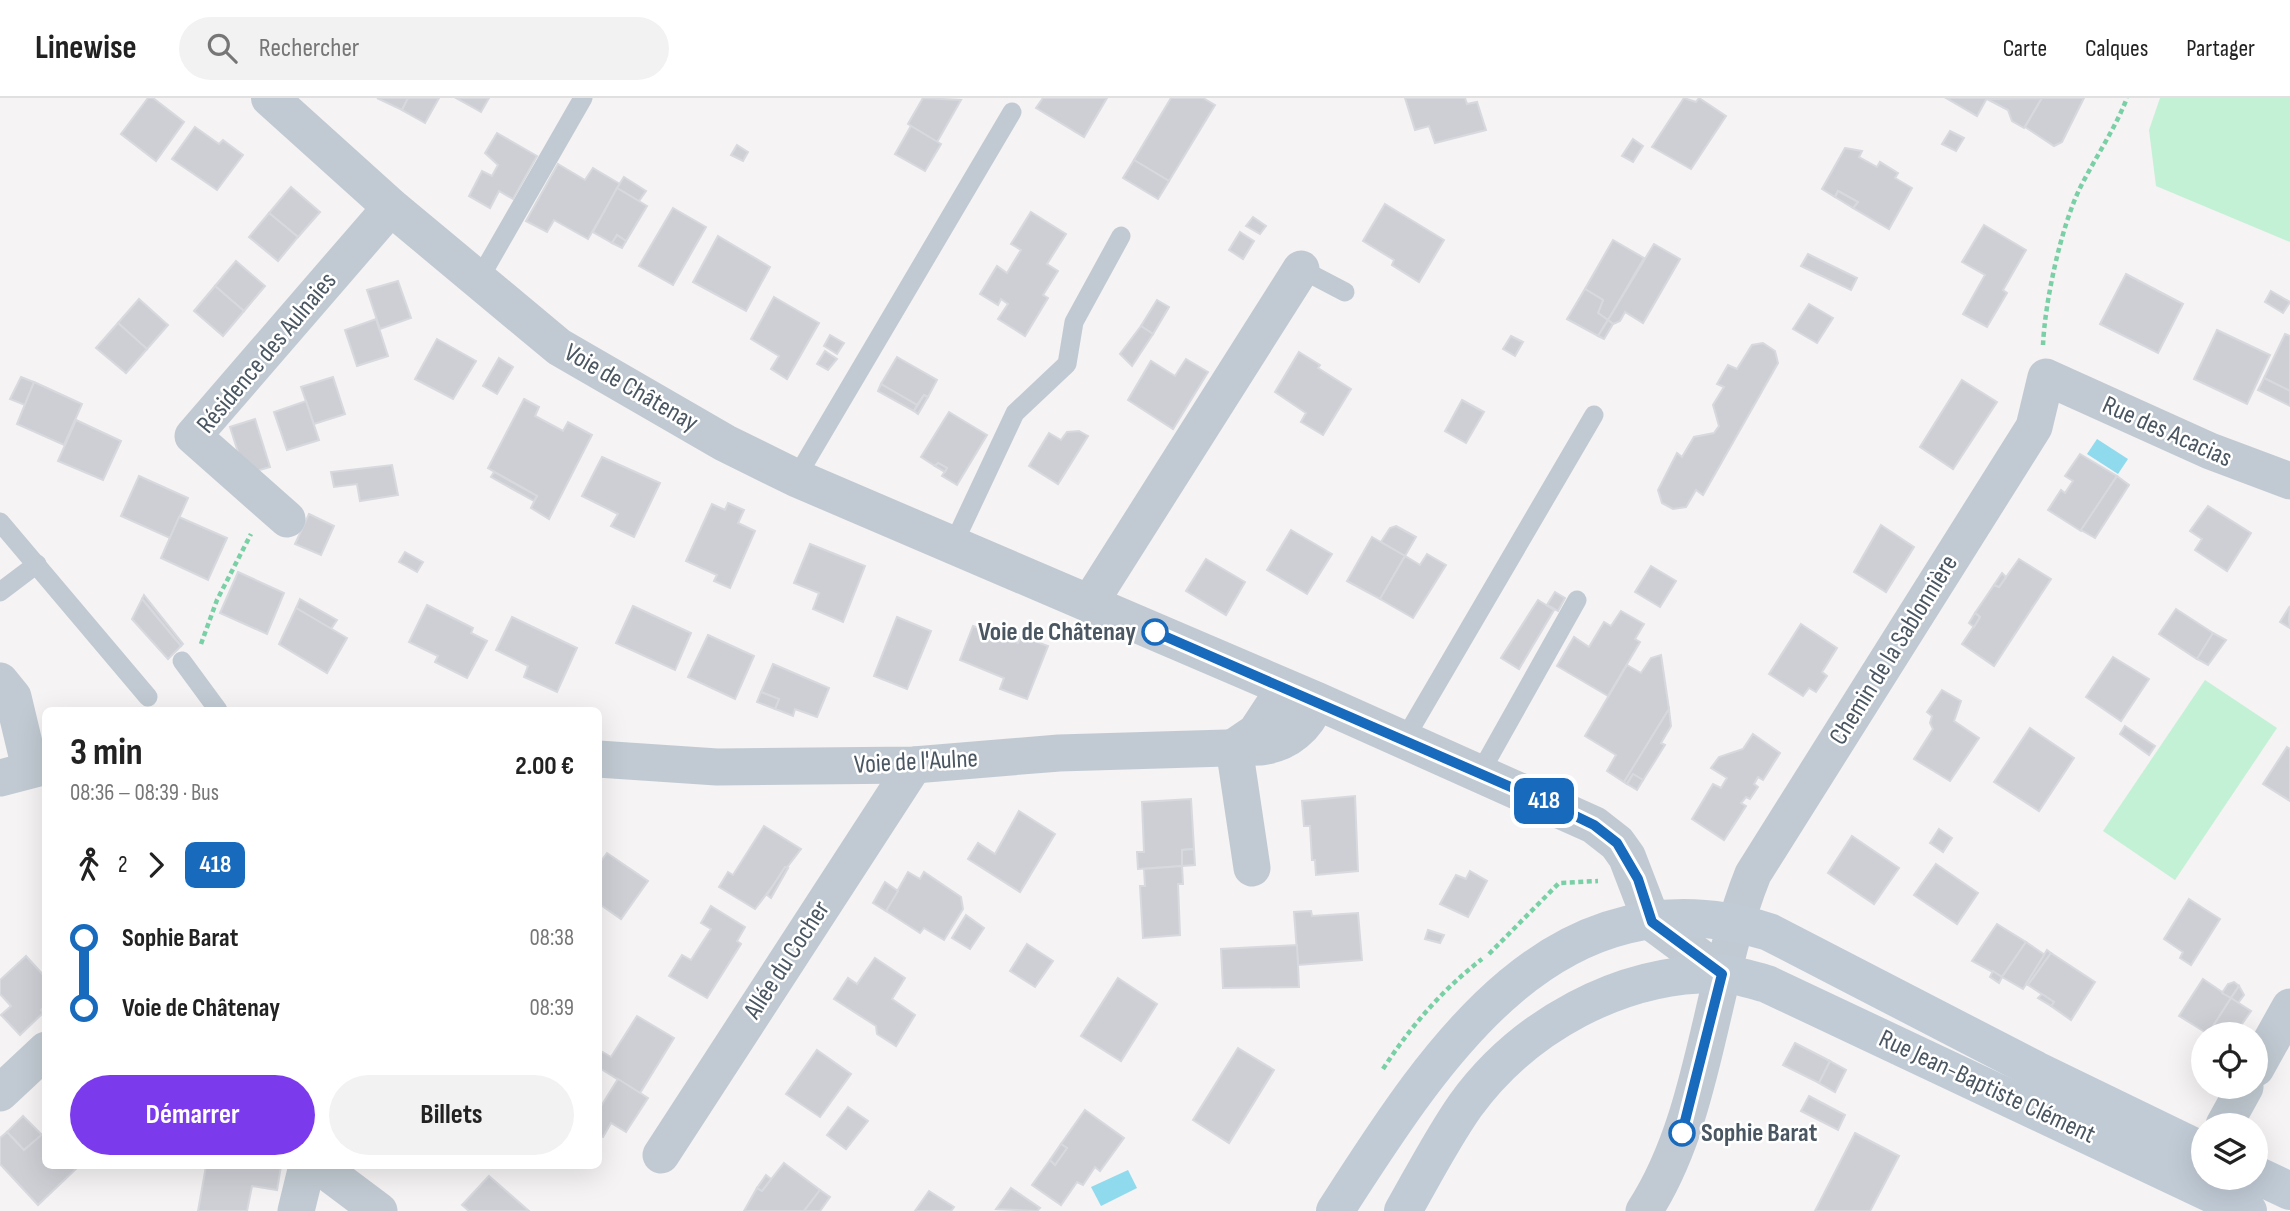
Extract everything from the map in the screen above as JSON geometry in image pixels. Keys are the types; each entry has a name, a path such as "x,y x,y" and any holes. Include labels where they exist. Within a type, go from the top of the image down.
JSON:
{"main road":[{"name":"Rue Jean-Baptiste Clément","path":"1335,1211 1417,1088 1492,1001 1570,944 1617,928 1684,917 1734,921 1769,932 2036,1070 2191,1145"},
{"name":"Rue Jean-Baptiste Clément","path":"1403,1211 1465,1107 1494,1071 1550,1024 1620,990 1656,981 1722,974 1767,984 2248,1211"},
{"path":"2268,1181 2290,1191"}],"street":[{"name":"Voie de Châtenay","path":"270,98 391,207 559,347 724,443 796,478 1301,695 1594,825 1617,843 1638,879 1652,922"},
{"name":"Résidence des Aulnaies","path":"277,511 193,436 391,207"},
{"path":"1089,604 1301,269"},
{"name":"Rue des Acacias","path":"2046,377 2221,456 2290,481"},
{"name":"Chemin de la Sablonnière","path":"1657,1207 1682,1133 1734,921 1753,874 2035,427 2046,377"},
{"path":"0,681 13,696 25,771"},
{"name":"Voie de l'Aulne","path":"602,759 717,767 914,765 1059,753 1273,746 1303,727 1301,695"},
{"path":"1234,747 1252,868"},
{"name":"Allée du Cocher","path":"661,1155 914,765"},
{"path":"1652,922 1722,974"},
{"path":"2268,1046 2290,1007"},
{"path":"0,1093 42,1054"},
{"path":"296,1211 306,1169"},
{"path":"323,1169 379,1211"}],"lane":[{"path":"478,281 583,98"},
{"path":"796,478 1012,112"},
{"path":"952,547 1015,413 1067,364 1074,322 1121,236"},
{"path":"1301,269 1345,292"},
{"path":"1404,740 1594,415"},
{"path":"0,522 148,697"},
{"path":"0,592 37,564"},
{"path":"1479,773 1577,600"},
{"path":"182,661 216,707"}],"path":[{"path":"2046,377 2042,358 2044,329 2068,220 2078,191 2127,98"},
{"path":"207,655 200,644 217,600 277,511"}],"green space":[{"path":"2160,98 2290,98 2290,242 2156,186 2149,130"},
{"path":"2205,680 2277,728 2175,880 2103,831"}],"water":[{"path":"2097,439 2128,459 2118,474 2087,454"},
{"path":"1128,1170 1137,1188 1101,1206 1091,1187"}],"building":[{"path":"148,98 153,98 184,122 156,161 121,134"},
{"path":"377,98 408,98 402,110"},
{"path":"408,98 439,98 425,123 402,110"},
{"path":"456,98 489,98 481,112"},
{"path":"923,98 961,100 937,142 908,124"},
{"path":"1043,98 1107,98 1084,137 1036,108"},
{"path":"1171,98 1203,98 1215,105 1169,181 1134,160"},
{"path":"1405,98 1465,98 1467,104 1477,102 1486,130 1435,143 1429,126 1415,130"},
{"path":"1684,98 1696,102 1699,98 1726,116 1691,169 1652,147"},
{"path":"1946,98 1987,98 1977,116"},
{"path":"2042,98 2024,128 2012,121 2008,110 1987,99"},
{"path":"2042,98 2084,98 2062,142 2054,146 2025,127"},
{"path":"911,126 941,144 925,171 895,154"},
{"path":"195,127 219,144 223,140 243,155 217,190 172,159"},
{"path":"1950,131 1964,138 1956,151 1942,144"},
{"path":"497,133 537,156 513,199 499,191 490,208 469,196 482,171 492,176 498,165 485,153"},
{"path":"1633,139 1643,146 1633,162 1622,156"},
{"path":"737,145 748,152 743,161 731,155"},
{"path":"1845,148 1862,151 1859,157 1877,167 1880,162 1898,173 1895,178 1912,188 1889,229 1853,208 1858,202 1838,191 1835,197 1822,189"},
{"path":"1134,160 1169,181 1158,199 1123,178"},
{"path":"558,164 585,180 593,168 620,184 588,239 554,220 547,232 526,221"},
{"path":"624,177 646,191 639,201 617,188"},
{"path":"291,187 320,212 298,237 269,213"},
{"path":"617,188 647,206 626,241 617,235 612,243 593,232"},
{"path":"1838,191 1858,202 1853,208 1835,197"},
{"path":"1385,204 1444,240 1419,282 1392,265 1394,260 1363,241"},
{"path":"673,208 706,227 673,285 639,266"},
{"path":"1031,212 1066,234 1047,264 1058,271 1043,295 1048,298 1025,336 998,319 1008,304 1001,299 998,305 980,294 997,266 1007,273 1021,250 1011,244"},
{"path":"269,213 298,237 278,261 249,237"},
{"path":"1253,217 1266,226 1260,234 1246,226"},
{"path":"1984,225 2026,250 2003,290 2007,293 1987,327 1963,314 1985,275 1962,262"},
{"path":"1240,232 1254,241 1243,259 1229,250"},
{"path":"617,235 626,241 622,248 612,243"},
{"path":"718,236 770,267 746,311 693,282"},
{"path":"1613,240 1644,258 1608,320 1598,313 1603,300 1585,289"},
{"path":"1654,244 1680,259 1643,323 1625,312 1620,321 1613,324 1608,320"},
{"path":"1808,254 1857,278 1851,290 1801,266"},
{"path":"236,261 265,286 244,311 215,286"},
{"path":"2126,274 2183,304 2158,353 2100,324"},
{"path":"398,281 411,318 380,329 367,290"},
{"path":"215,286 244,311 223,336 194,311"},
{"path":"1585,289 1603,300 1598,313 1608,320 1598,336 1567,319"},
{"path":"2271,291 2290,302 2283,313 2265,302"},
{"path":"774,297 819,323 787,379 771,369 779,356 751,339"},
{"path":"139,299 168,325 147,349 118,323"},
{"path":"1157,300 1169,307 1153,334 1141,326"},
{"path":"1809,304 1833,318 1817,343 1793,329"},
{"path":"376,319 388,356 357,366 345,330"},
{"path":"1608,320 1613,324 1604,339 1598,336"},
{"path":"118,323 147,349 126,373 96,348"},
{"path":"1141,326 1153,334 1132,366 1120,354"},
{"path":"2217,330 2270,355 2247,404 2194,379"},
{"path":"2285,334 2290,336 2290,391 2264,378"},
{"path":"830,335 844,343 837,354 824,346"},
{"path":"1511,336 1523,342 1515,356 1503,349"},
{"path":"437,339 476,361 453,399 415,379"},
{"path":"1763,343 1775,351 1778,363 1703,495 1696,490 1686,507 1673,509 1662,503 1658,490 1677,453 1682,457 1694,437 1714,433 1719,426 1713,405 1724,387 1717,384 1728,365 1737,369 1752,345"},
{"path":"825,351 837,359 828,370 817,364"},
{"path":"1299,352 1351,389 1323,435 1301,422 1306,413 1275,392"},
{"path":"897,357 937,380 928,397 924,395 917,405 881,384"},
{"path":"499,358 513,367 497,394 483,386"},
{"path":"1186,359 1208,372 1173,429 1128,400 1151,361 1175,376"},
{"path":"21,377 34,382 25,405 10,399"},
{"path":"333,377 345,414 314,424 301,387"},
{"path":"2264,378 2290,391 2290,406 2258,390"},
{"path":"1962,380 1997,402 1953,469 1920,447"},
{"path":"34,382 82,404 64,445 17,424"},
{"path":"881,384 917,405 914,411 878,391"},
{"path":"924,395 928,397 918,414 914,411"},
{"path":"524,399 539,407 535,416 563,431 568,422 592,435 549,519 531,508 537,496 488,468"},
{"path":"1462,400 1484,412 1466,443 1445,431"},
{"path":"306,401 319,440 287,450 274,412"},
{"path":"949,412 987,435 957,485 942,476 947,468 938,463 935,466 921,457"},
{"path":"255,419 270,467 245,474 230,427"},
{"path":"76,420 121,441 103,480 58,461"},
{"path":"1079,431 1088,436 1058,484 1029,466 1049,433 1061,440 1067,432"},
{"path":"2080,454 2117,476 2081,531 2048,510 2061,490 2065,493 2073,481 2065,476"},
{"path":"602,457 660,483 634,537 611,526 618,514 582,496"},
{"path":"938,463 947,468 945,472 935,466"},
{"path":"392,465 398,495 360,501 357,484 334,487 331,472"},
{"path":"494,472 537,496 534,501 491,477"},
{"path":"139,476 188,498 170,538 121,516"},
{"path":"2117,476 2129,485 2095,538 2081,530"},
{"path":"728,503 744,510 738,523 755,531 730,588 714,581 717,575 686,561 712,504 725,510"},
{"path":"2208,506 2251,533 2227,571 2195,550 2202,539 2190,531"},
{"path":"309,514 334,526 321,555 295,544"},
{"path":"179,517 227,538 208,580 161,558"},
{"path":"1881,525 1914,547 1886,592 1854,572"},
{"path":"1396,526 1416,537 1405,556 1381,542 1390,528"},
{"path":"1291,530 1332,554 1307,594 1267,570"},
{"path":"1372,537 1405,556 1380,599 1347,581"},
{"path":"810,544 865,566 843,622 813,609 819,593 794,583"},
{"path":"405,552 423,562 417,572 399,562"},
{"path":"1427,554 1446,565 1413,618 1380,599 1405,556 1420,565"},
{"path":"1206,559 1245,582 1226,615 1186,591"},
{"path":"2019,559 2051,579 1994,666 1962,644 1980,617 1975,613 1994,585 1999,587"},
{"path":"1651,566 1676,581 1660,607 1635,592"},
{"path":"238,572 284,593 267,634 220,613"},
{"path":"2002,573 2006,577 1999,587 1994,585"},
{"path":"1555,592 1565,598 1558,611 1547,605"},
{"path":"144,595 183,644 181,646 142,599"},
{"path":"142,599 181,646 168,659 132,619"},
{"path":"300,599 337,620 331,629 296,608"},
{"path":"1538,600 1554,610 1519,669 1501,658"},
{"path":"427,605 473,628 471,633 487,641 467,678 435,662 438,656 409,642"},
{"path":"633,606 691,633 675,670 616,643"},
{"path":"2290,606 2289,620 2290,628 2280,622"},
{"path":"296,608 347,638 327,673 279,644"},
{"path":"2176,609 2213,633 2197,659 2159,634"},
{"path":"1621,611 1644,624 1635,639 1640,642 1608,696 1557,666 1574,637 1589,647 1604,622 1611,626"},
{"path":"1975,613 1980,617 1974,627 1969,623"},
{"path":"512,617 577,648 557,692 524,677 528,666 496,650"},
{"path":"897,617 931,631 907,689 874,676"},
{"path":"1801,624 1837,648 1822,672 1827,676 1816,692 1809,688 1803,696 1769,674"},
{"path":"973,626 1018,643 1021,636 1048,646 1027,699 1000,689 1004,678 960,660"},
{"path":"2213,633 2226,640 2208,665 2197,659"},
{"path":"708,635 754,656 735,699 688,677"},
{"path":"1661,655 1669,709 1624,782 1607,771 1616,755 1585,736 1627,665 1641,673 1651,658"},
{"path":"2113,657 2149,679 2121,721 2086,697"},
{"path":"773,664 829,688 817,717 795,709 793,716 775,709 779,699 761,692"},
{"path":"1942,690 1961,701 1954,721 1979,738 1950,781 1914,759 1933,729 1930,723 1932,716 1927,712"},
{"path":"761,692 779,699 775,709 757,702"},
{"path":"1669,709 1671,726 1661,743 1665,745 1643,780 1633,774 1627,784 1624,782"},
{"path":"2125,726 2155,746 2149,755 2120,734"},
{"path":"2030,728 2074,758 2039,811 1994,782"},
{"path":"1753,734 1780,753 1763,780 1758,777 1754,784 1758,787 1750,799 1746,797 1741,803 1746,806 1724,840 1692,819 1713,784 1721,788 1727,778 1711,768 1719,757 1743,749"},
{"path":"2287,747 2290,749 2290,801 2263,784"},
{"path":"1633,774 1643,780 1637,790 1627,784"},
{"path":"1355,796 1358,871 1316,875 1315,860 1312,860 1310,826 1304,826 1302,801"},
{"path":"1191,799 1194,849 1182,850 1182,866 1138,869 1137,852 1144,852 1142,802"},
{"path":"1019,811 1055,834 1020,892 968,859 978,843 995,854"},
{"path":"764,826 801,849 755,909 719,887 728,872 733,875"},
{"path":"1939,829 1952,838 1943,852 1930,843"},
{"path":"1852,836 1899,868 1874,904 1828,873"},
{"path":"1194,849 1195,865 1182,866 1182,850"},
{"path":"607,853 648,881 621,919 602,906 602,860"},
{"path":"1936,864 1978,893 1957,924 1914,895"},
{"path":"1182,866 1183,884 1178,884 1180,935 1143,938 1140,886 1145,886 1144,869"},
{"path":"785,867 788,868 771,898 767,895"},
{"path":"1470,871 1487,881 1468,917 1440,904 1456,875 1466,879"},
{"path":"908,872 920,879 924,872 961,897 963,909 944,940 924,928 920,933 886,911"},
{"path":"885,882 898,891 886,911 873,903"},
{"path":"2189,899 2220,919 2191,965 2180,958 2183,952 2164,939"},
{"path":"711,906 745,927 737,941 741,944 707,998 669,976 682,955 691,960 711,929 701,923"},
{"path":"1311,911 1312,916 1358,913 1362,960 1298,965 1294,912"},
{"path":"966,915 984,928 970,949 952,938"},
{"path":"1997,924 2026,942 2002,977 1972,961"},
{"path":"1428,930 1444,935 1440,943 1425,939"},
{"path":"2026,942 2045,955 2023,989 2002,977"},
{"path":"1027,944 1053,961 1035,987 1010,971"},
{"path":"1297,945 1299,987 1223,988 1221,949"},
{"path":"2047,950 2051,953 2028,985 2026,984"},
{"path":"2051,953 2095,982 2071,1020 2051,1006 2054,1002 2028,985"},
{"path":"26,956 42,974 42,1014 20,1035 1,1015 11,1006 0,994 0,980"},
{"path":"875,958 905,978 892,999 915,1015 896,1046 877,1034 876,1026 834,999 848,978 857,984"},
{"path":"1993,971 2002,977 1999,983 1990,977"},
{"path":"1118,978 1157,1004 1121,1061 1081,1036"},
{"path":"2203,979 2231,998 2216,1022 2191,1023 2179,1016"},
{"path":"2234,982 2239,986 2231,998 2222,993 2228,984"},
{"path":"2239,986 2244,995 2238,1003 2231,998"},
{"path":"2042,994 2054,1002 2051,1006 2038,998"},
{"path":"2231,998 2251,1011 2243,1022 2216,1022"},
{"path":"637,1016 674,1038 640,1093 602,1069 602,1052 611,1057"},
{"path":"1795,1043 1830,1061 1819,1083 1783,1065"},
{"path":"1238,1048 1274,1070 1229,1143 1193,1120"},
{"path":"817,1050 851,1074 820,1117 786,1094"},
{"path":"1830,1061 1846,1070 1835,1092 1819,1083"},
{"path":"618,1079 648,1098 626,1132 611,1123 603,1137 602,1105"},
{"path":"1809,1096 1845,1115 1838,1130 1801,1111"},
{"path":"848,1107 868,1121 846,1149 827,1135"},
{"path":"1085,1110 1124,1138 1100,1171 1095,1167 1083,1185 1077,1182 1061,1205 1032,1185 1050,1160 1055,1165 1067,1148 1061,1144"},
{"path":"23,1116 42,1135 24,1150 7,1132"},
{"path":"7,1132 24,1150 42,1134 42,1169 76,1169 38,1205 0,1164 0,1138"},
{"path":"1855,1133 1899,1156 1870,1211 1815,1211"},
{"path":"1061,1144 1067,1148 1055,1165 1050,1160"},
{"path":"784,1163 820,1190 804,1211 744,1211 757,1188 762,1191"},
{"path":"205,1169 280,1169 277,1190 252,1186 247,1211 198,1211"},
{"path":"766,1175 771,1179 762,1191 757,1188"},
{"path":"489,1176 529,1211 469,1211 462,1205"},
{"path":"1011,1188 1040,1208 1037,1211 996,1209"},
{"path":"820,1190 830,1197 820,1211 804,1211"},
{"path":"929,1191 954,1207 951,1211 915,1211"}],"bus line":[{"name":"418","path":"1155,632 1559,808 1594,825 1617,843 1628,857 1638,879 1652,922 1722,974 1682,1133"}],"place":[{"name":"Voie de Châtenay","path":"1155,632"},
{"name":"Sophie Barat","path":"1682,1133"}]}
